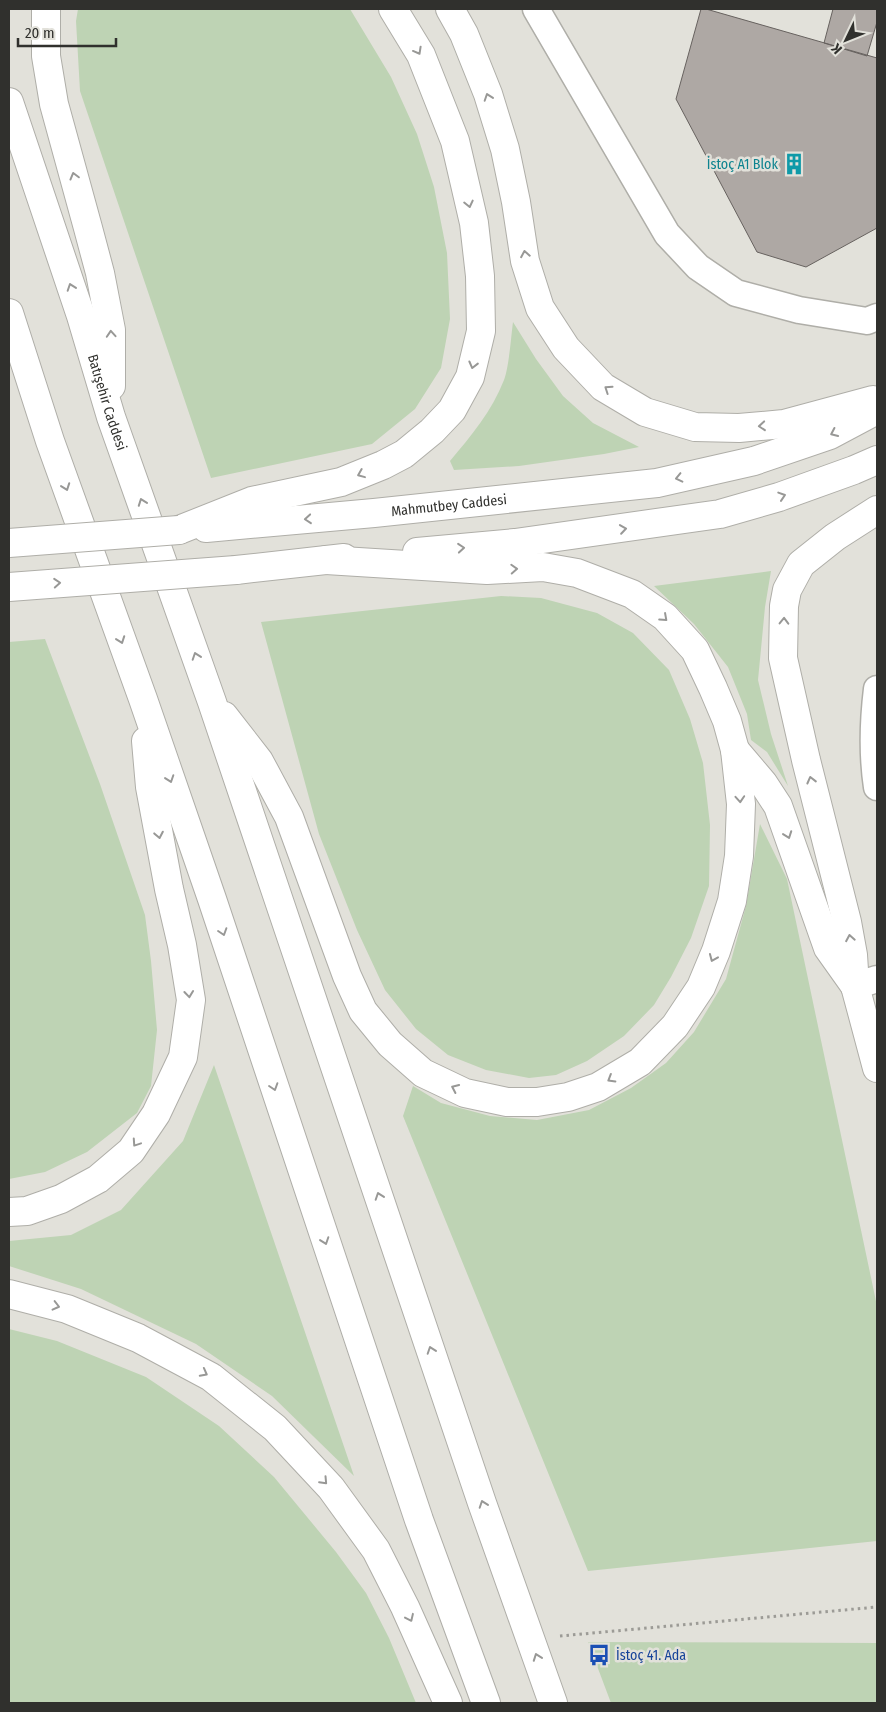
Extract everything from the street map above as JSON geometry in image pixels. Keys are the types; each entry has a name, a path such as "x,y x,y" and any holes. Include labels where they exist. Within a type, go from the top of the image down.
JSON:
{"main road":[{"path":"46,9 46,56 54,104 93,246 111,330 111,417"},
{"path":"179,530 252,501 340,482 383,465 404,454 432,431 452,410 470,377 481,331 480,276 474,223 455,141 421,55 393,9"},
{"path":"450,9 464,34 488,94 506,149 525,261 540,308 566,348 604,387 645,412 695,427 739,428 784,424 877,399"},
{"name":"Batışehir Caddesi","path":"9,102 81,316 111,417 212,702 470,1465 553,1703"},
{"path":"9,313 50,441 212,899 419,1520 486,1703"},
{"path":"9,359 50,441"},
{"name":"Mahmutbey Caddesi","path":"9,543 364,514 657,483 754,461 830,436 877,410"},
{"path":"9,587 236,570 515,543 720,514 779,497 877,460"},
{"path":"877,510 835,537 801,564 787,590 784,606 783,658 806,760 847,922 853,955 866,983 877,1068"},
{"path":"212,702 259,761 289,817 347,976 363,1011 390,1044 423,1073 465,1093 507,1102 537,1102 568,1097 598,1087 640,1062 675,1026 696,995 716,951 732,901 739,856 741,804 735,750 720,704 695,650 665,617 632,594 577,573 543,567 487,570 326,560"},
{"path":"9,1212 27,1211 60,1199 98,1179 130,1151 156,1114 183,1057 191,1000 182,944 168,889 150,787 143,700"},
{"path":"735,750 763,783 778,806 828,948 866,983"},
{"path":"9,1294 68,1309 138,1338 211,1377 275,1428 331,1488 376,1550 405,1606 448,1703"}],"street":[{"path":"536,9 667,234 698,267 736,292 799,310 867,321 877,317"},
{"path":"877,689 873,721 877,787"}],"path":[{"path":"530,1639 877,1607"}],"green space":[{"path":"78,9 350,9 391,77 417,134 434,187 447,253 450,319 441,368 415,409 372,444 211,478 80,91 76,21"},
{"path":"513,322 536,359 563,396 593,423 639,447 519,466 454,470 450,461 487,413 504,380 509,360"},
{"path":"771,571 765,607 758,680 771,734 788,786 767,752 751,740 747,714 728,667 694,624 654,586"},
{"path":"501,596 541,598 597,613 633,633 669,670 690,719 703,763 710,825 709,886 691,938 654,1005 624,1036 587,1061 556,1075 529,1078 486,1070 448,1055 416,1029 385,990 357,930 319,834 261,622"},
{"path":"45,639 100,784 145,915 157,1030 151,1086 137,1113 87,1152 45,1172 9,1179 9,642"},
{"path":"760,824 787,879 877,1306 877,1541 588,1571 403,1116 413,1086 441,1103 490,1116 537,1120 589,1110 631,1088 666,1063 694,1032 726,979 746,906"},
{"path":"214,1065 354,1476 272,1396 196,1344 81,1289 9,1266 9,1241 71,1235 121,1210 183,1141"},
{"path":"9,1329 57,1341 146,1377 219,1426 274,1477 336,1552 366,1593 389,1638 416,1703 9,1703"},
{"path":"588,1642 877,1643 877,1703 611,1703"}],"building":[{"name":"İstoç A1 Blok","path":"701,9 877,58 877,228 806,267 757,252 676,99"},
{"path":"833,9 877,9 877,22 867,56 824,43"}],"place":[{"name":"İstoç A1 Blok","path":"794,164"},
{"name":"İstoç 41. Ada","path":"599,1655"}]}
